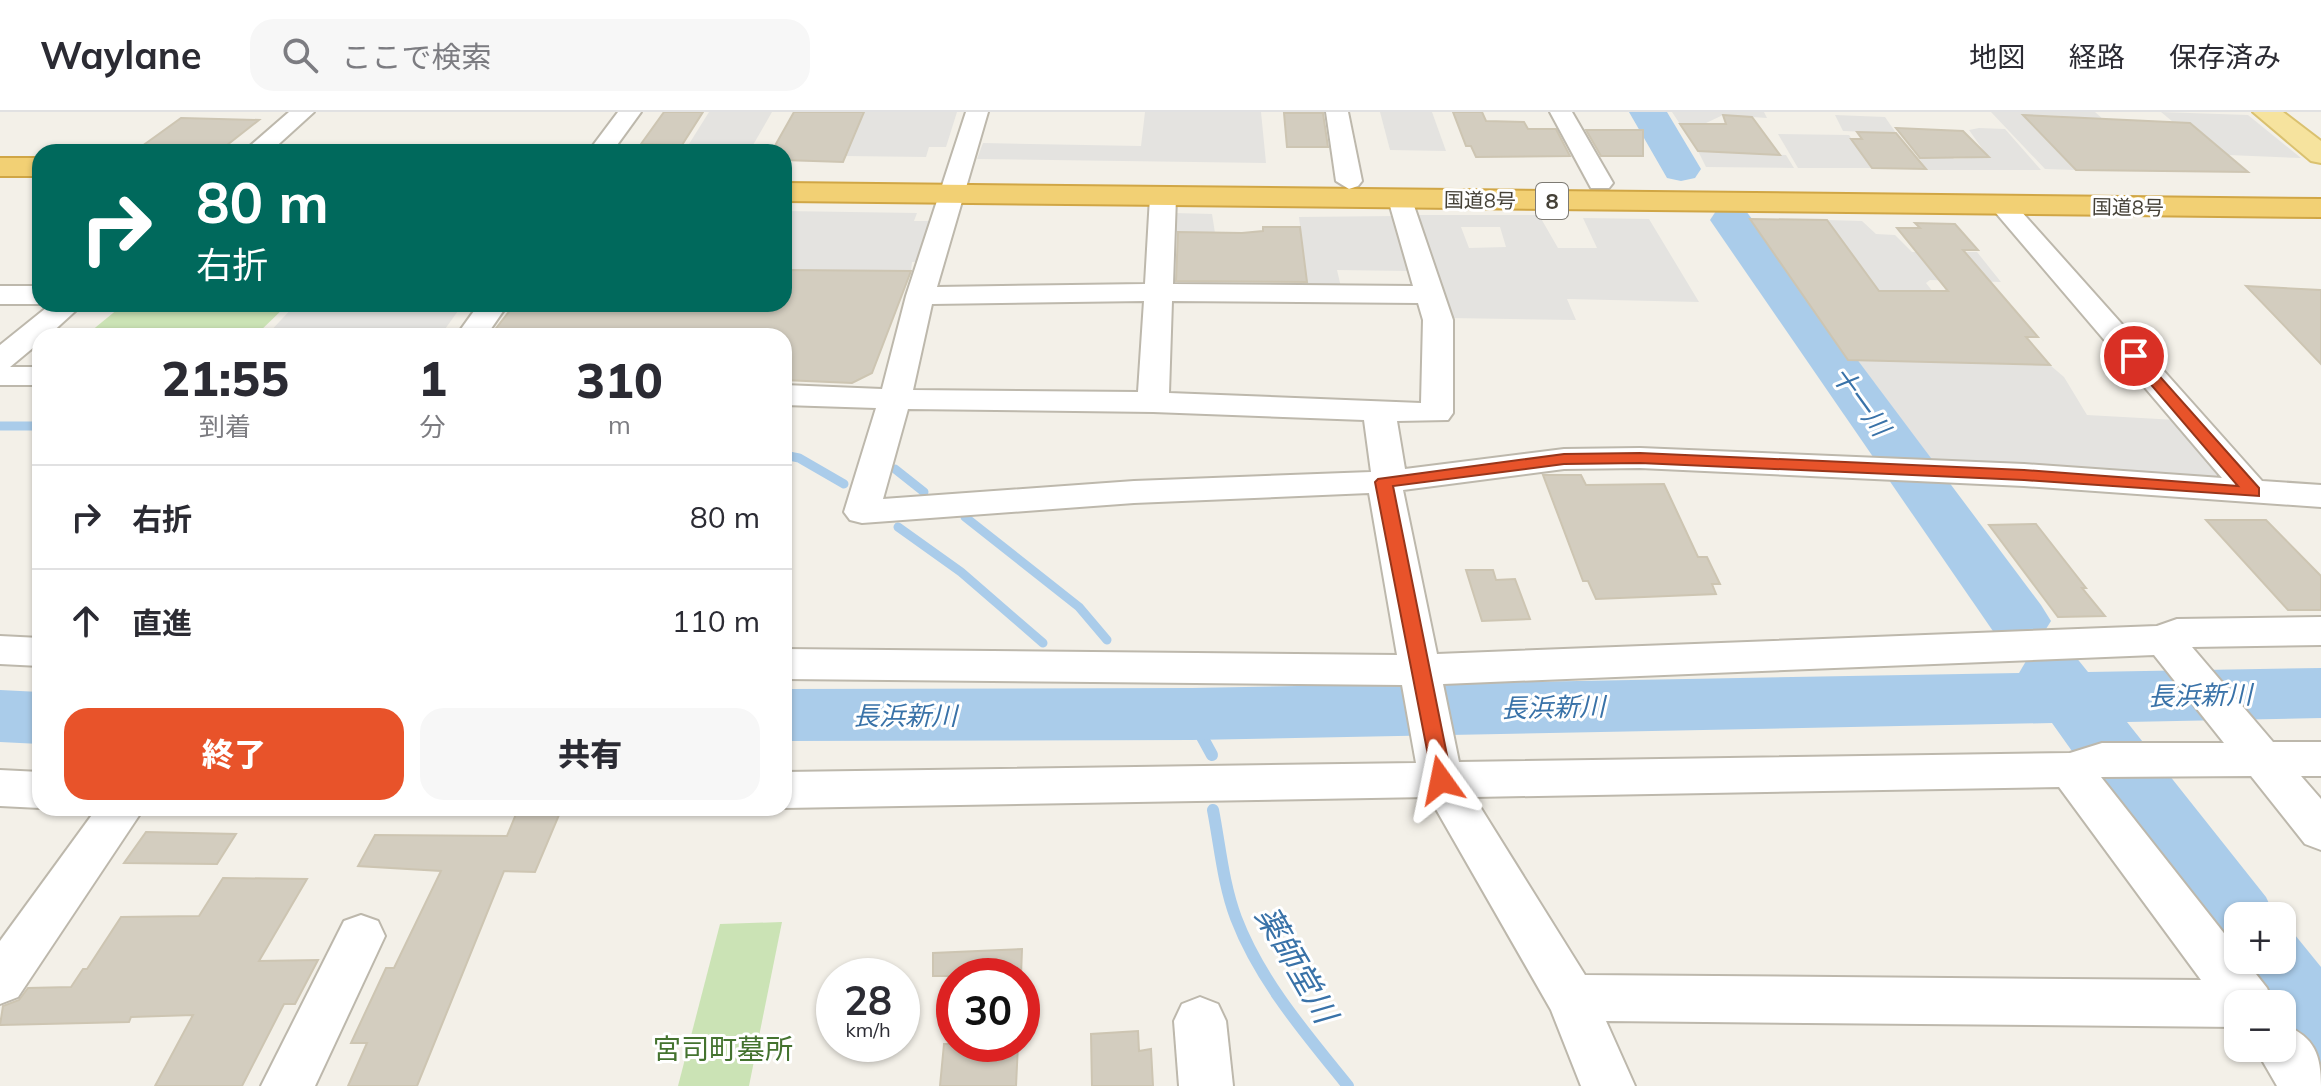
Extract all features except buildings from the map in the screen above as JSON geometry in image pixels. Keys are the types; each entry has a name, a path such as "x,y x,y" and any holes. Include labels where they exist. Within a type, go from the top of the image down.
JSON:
{"highway":[{"path":"0,167 32,167"},
{"name":"国道8号","path":"792,176 1163,197 2321,208"},
{"name":"国道8号","path":"792,192 955,186 1349,181 2321,191"},
{"path":"0,184 32,184"}],"main road":[{"path":"2266,112 2321,155"}],"street":[{"path":"265,144 303,112"},
{"path":"606,144 630,112"},
{"path":"977,112 920,296 895,399 862,512 1134,492 1387,482 1564,459 1640,458 2024,475 2321,496"},
{"path":"1337,112 1349,181"},
{"path":"1561,112 1600,183"},
{"path":"1153,402 1163,197"},
{"path":"792,395 1153,402 1437,413 1438,320 1401,199"},
{"path":"2003,206 2253,492"},
{"path":"920,296 1159,292 1429,295"},
{"path":"0,295 32,295"},
{"path":"39,328 59,312"},
{"path":"0,360 32,334"},
{"path":"0,376 32,376"},
{"path":"1379,411 1387,482 1418,670 1441,780 1571,998 1608,1086"},
{"path":"2169,646 2177,633 2321,631"},
{"path":"792,664 1418,670 2169,646"},
{"path":"2169,646 2321,831"},
{"path":"0,650 32,652"},
{"path":"792,790 1441,780 2103,763 2256,752 2321,759"},
{"path":"2103,763 2240,990"},
{"path":"0,788 32,790"},
{"path":"0,981 116,816"},
{"path":"288,1086 361,936"},
{"path":"1571,998 2224,1004"},
{"path":"1200,1021 1206,1086"},
{"path":"2291,1062 2309,1086"}],"green space":[{"path":"114,312 280,312 263,328 95,328"},
{"name":"宮司町墓所","path":"782,922 749,1086 678,1086 720,924"}],"shaded area":[{"path":"709,112 772,112 754,144 689,144"},
{"path":"864,112 957,112 946,147 929,147 926,157 845,156"},
{"path":"1145,112 1261,112 1266,163 977,159 983,143 1141,146"},
{"path":"1380,112 1432,112 1446,151 1390,150"},
{"path":"1672,112 1764,112 1767,118 1723,115 1704,124 1680,124"},
{"path":"1991,112 2095,112 2126,140 2087,138 2064,116 2024,115 2076,170 2045,169"},
{"path":"2161,112 2248,115 2301,158 2228,155 2190,123 2173,122"},
{"path":"1835,115 1885,117 1896,133 1843,131"},
{"path":"2005,129 2041,170 1927,170 1915,152 1948,153 1954,159 1988,157 1969,130"},
{"path":"1778,134 1849,135 1872,168 1798,168"},
{"path":"1698,151 1786,155 1794,168 1706,167"},
{"path":"792,211 917,213 914,221 932,221 920,262 912,262 911,271 792,270"},
{"path":"1174,213 1212,214 1215,233 1175,232"},
{"path":"1416,215 1539,215 1558,248 1597,248 1583,218 1649,219 1699,302 1567,299 1576,320 1450,318","holes":["1461,227 1500,227 1506,247 1469,248"]},
{"path":"1396,216 1409,271 1337,270 1341,287 1308,288 1299,217"},
{"path":"1827,220 1862,221 1876,234 1895,235 1912,252 1977,252 2001,282 1930,280 1926,283 1990,364 2050,365 2064,377 2087,415 2177,420 2229,481 1928,461 1848,360 1955,361 1899,291 1797,292 1778,261 1855,260"},
{"path":"288,312 457,312 446,328 274,328"}],"waterway":[{"name":"十一川","path":"1648,112 1681,169"},
{"name":"十一川","path":"1731,220 2019,621"},
{"name":"薬師堂川","path":"0,426 32,426"},
{"name":"薬師堂川","path":"792,457 844,484"},
{"path":"895,469 924,492"},
{"path":"965,517 1079,607 1107,640"},
{"name":"薬師堂川","path":"898,527 961,572 1043,643"},
{"name":"十一川","path":"2052,673 2070,698"},
{"name":"長浜新川","path":"2070,698 2321,693"},
{"name":"長浜新川","path":"792,715 1192,714 2070,698"},
{"name":"十一川","path":"2070,698 2224,902"},
{"path":"1183,702 1212,755"},
{"name":"薬師堂川","path":"1091,706 1097,714"},
{"name":"長浜新川","path":"0,716 32,718"},
{"name":"薬師堂川","path":"1213,810 1228,891 1246,941 1285,1006 1348,1086"},
{"name":"十一川","path":"2278,974 2321,1032"}],"route":[{"path":"1441,780 1384,482 1564,459 1640,458 2024,475 2253,492 2134,356"}]}
